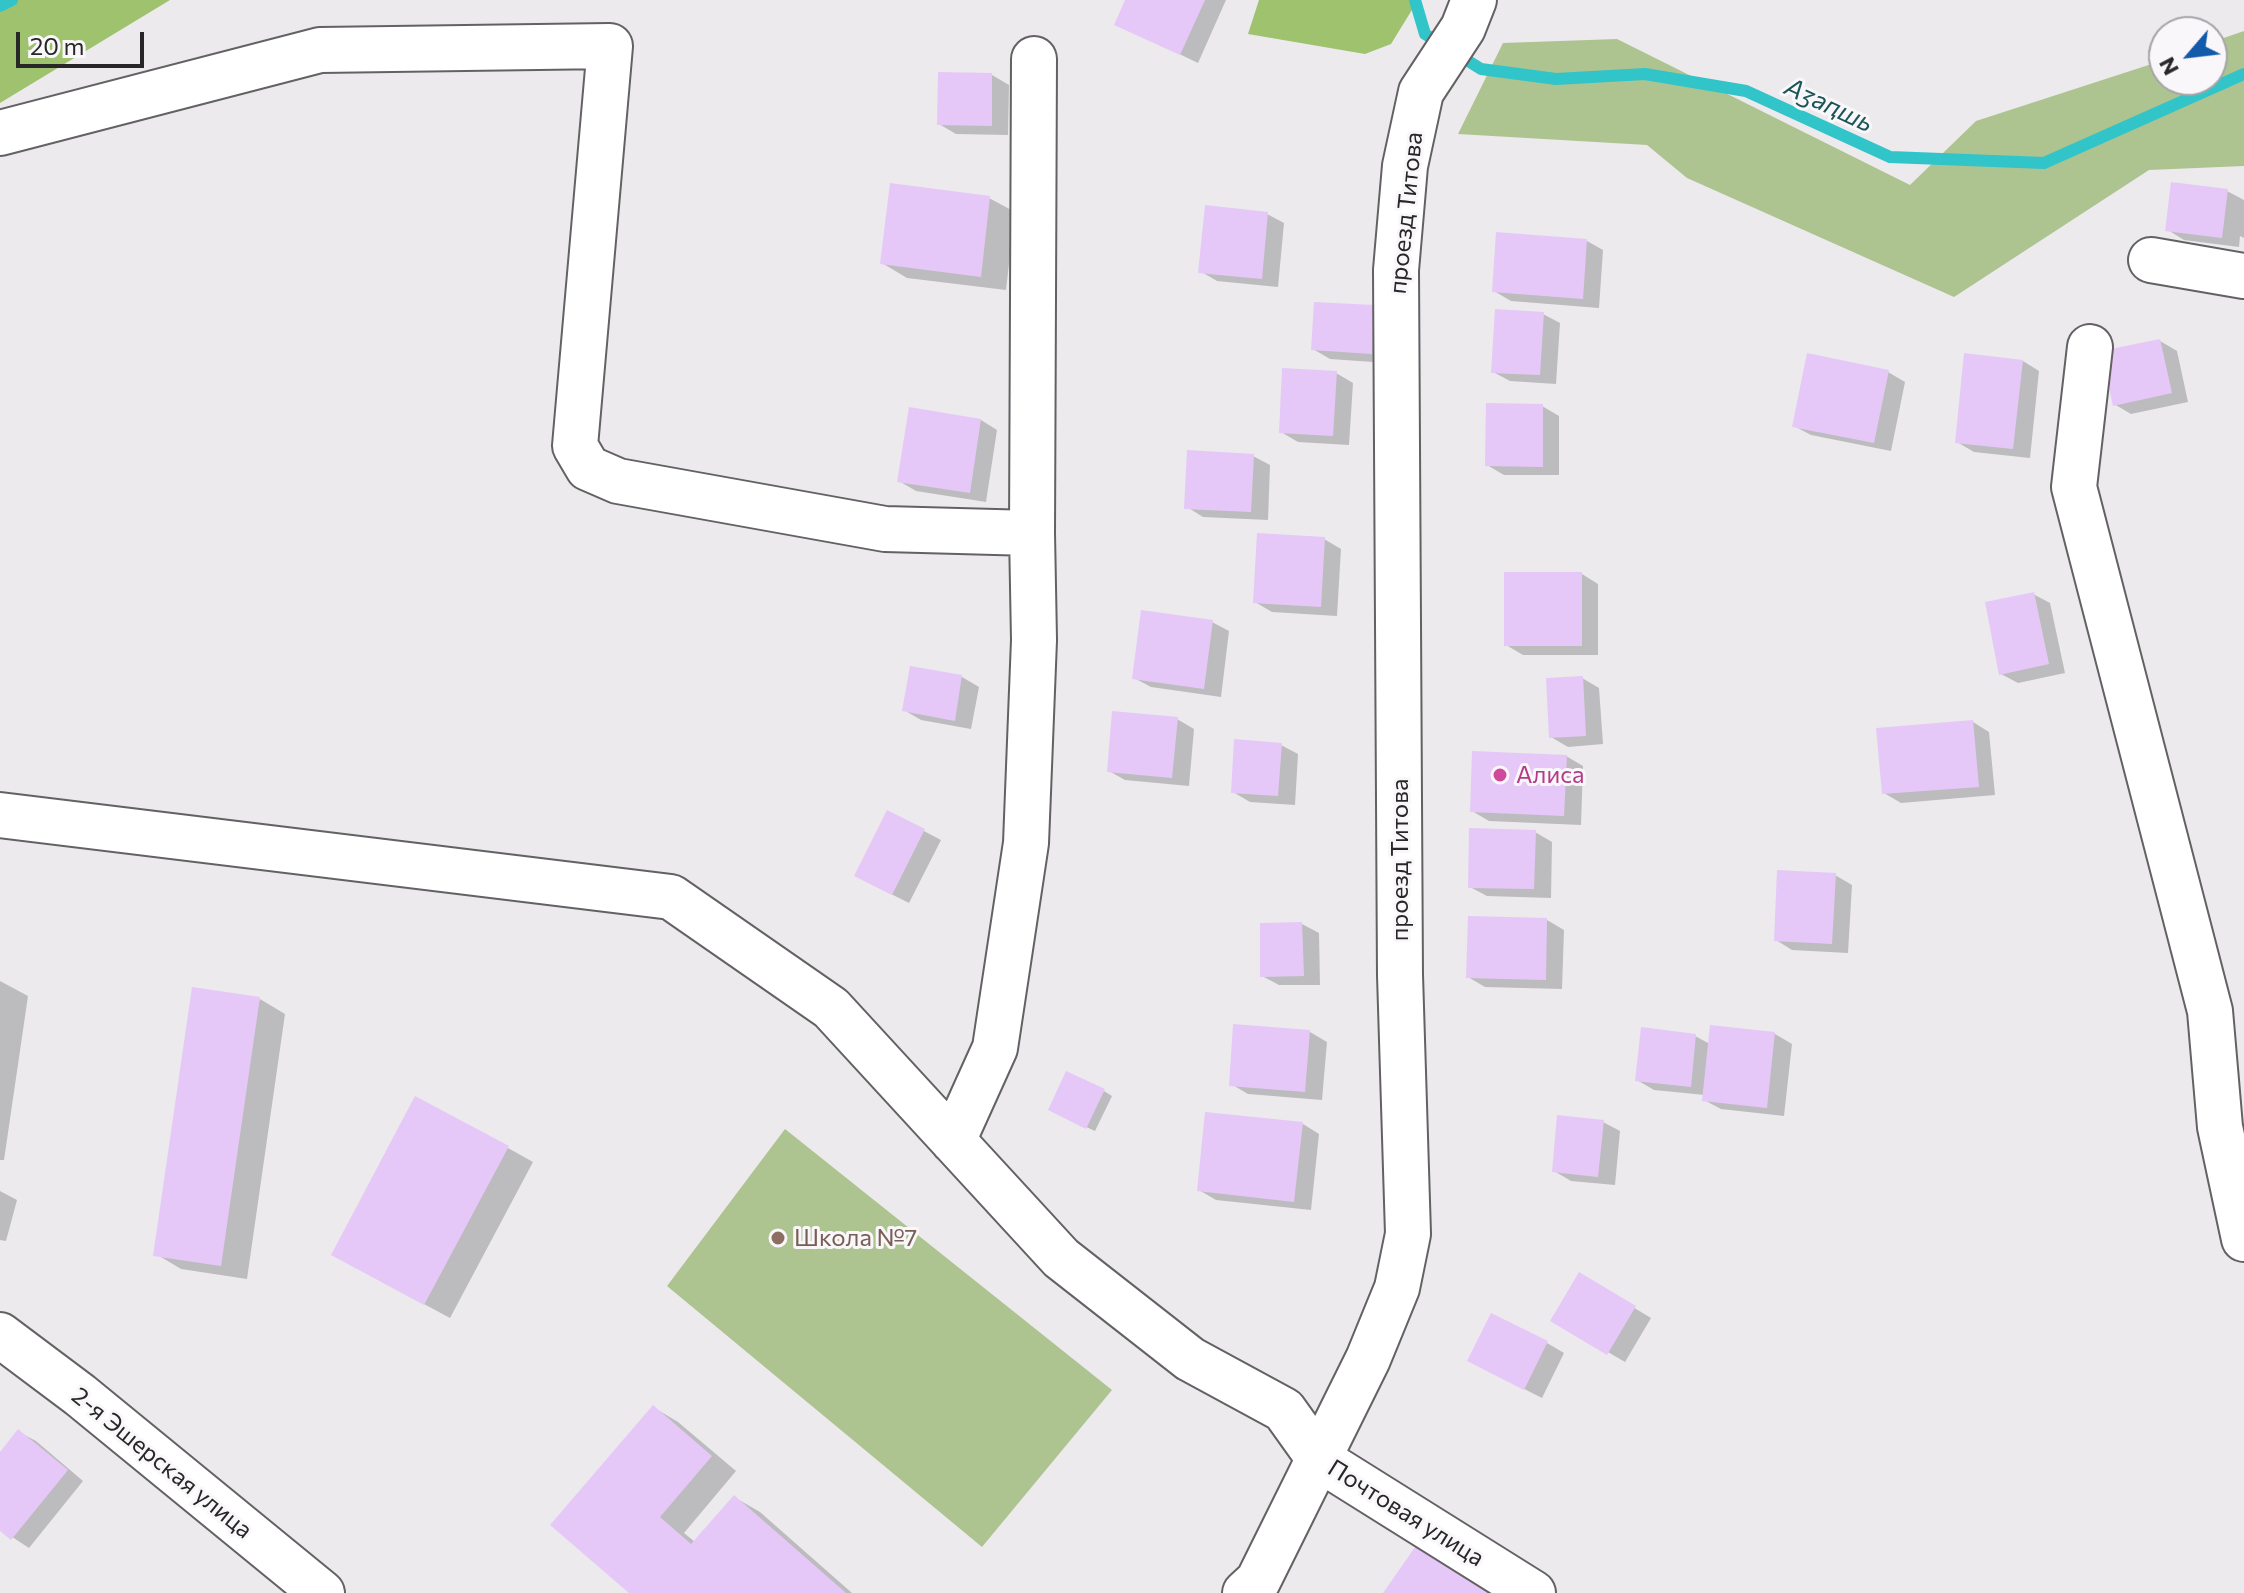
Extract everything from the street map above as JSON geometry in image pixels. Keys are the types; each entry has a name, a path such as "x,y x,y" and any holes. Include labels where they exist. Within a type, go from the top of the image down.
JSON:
{"street":[{"name":"проезд Титова","path":"1260,1589 1368,1359 1397,1288 1408,1234 1400,975 1396,270 1405,166 1421,92 1469,14"},
{"path":"0,133 320,50 610,46 575,446 588,468 618,481 885,529 1032,533"},
{"path":"953,1141 995,1048 1026,843 1034,640 1034,59"},
{"path":"2151,260 2244,276"},
{"path":"2090,347 2074,487 2227,1005 2220,1127 2244,1239"},
{"path":"0,815 671,897 831,1008 1061,1258 1190,1359 1284,1410 1319,1459"},
{"name":"2-я Эшерская улица","path":"0,1335 80,1395 322,1593"},
{"name":"Почтовая улица","path":"1319,1459 1533,1593"}],"green space":[{"path":"0,0 170,0 0,103"},
{"path":"1259,0 1418,0 1391,44 1365,54 1248,34"},
{"path":"2244,31 2244,166 2149,170 1954,297 1687,178 1647,145 1458,134 1503,43 1617,39 1910,185 1976,121 2148,65 2148,96 2228,96 2228,36"},
{"path":"785,1129 1112,1390 982,1547 667,1286"}],"building":[{"path":"1125,0 1205,0 1180,55 1114,25"},
{"path":"938,72 992,73 992,126 937,125"},
{"path":"2171,182 2228,189 2222,238 2165,231"},
{"path":"890,183 990,196 981,277 880,264"},
{"path":"1205,205 1268,212 1262,279 1198,273"},
{"path":"1496,232 1587,239 1583,299 1492,292"},
{"path":"1314,302 1374,305 1372,354 1311,350"},
{"path":"1495,309 1544,312 1540,375 1491,373"},
{"path":"2160,339 2172,393 2113,406 2101,351"},
{"path":"1807,353 1889,370 1874,443 1792,427"},
{"path":"1964,353 2023,360 2013,449 1955,443"},
{"path":"1282,368 1337,371 1333,436 1279,433"},
{"path":"1486,403 1543,404 1543,467 1485,466"},
{"path":"909,407 981,419 970,493 897,482"},
{"path":"1187,450 1254,454 1251,512 1184,509"},
{"path":"1257,533 1325,537 1321,607 1253,603"},
{"path":"1504,572 1582,572 1582,646 1504,646"},
{"path":"2034,592 2049,664 1999,675 1985,602"},
{"path":"1141,610 1213,620 1204,689 1132,679"},
{"path":"910,666 962,675 955,721 902,711"},
{"path":"1583,676 1586,736 1549,738 1546,678"},
{"path":"1112,711 1178,717 1172,778 1107,772"},
{"path":"1973,720 1979,787 1882,794 1876,728"},
{"path":"1234,739 1282,743 1278,796 1231,793"},
{"path":"1472,751 1567,755 1564,816 1470,812"},
{"path":"887,810 925,829 892,895 854,876"},
{"path":"1469,828 1536,830 1534,889 1468,888"},
{"path":"1777,870 1836,873 1832,944 1774,941"},
{"path":"1468,916 1547,918 1546,980 1466,978"},
{"path":"1302,922 1304,976 1260,977 1260,923"},
{"path":"192,987 260,997 221,1266 153,1256"},
{"path":"1233,1024 1310,1030 1305,1092 1229,1086"},
{"path":"1710,1025 1775,1032 1767,1108 1702,1101"},
{"path":"1641,1027 1696,1034 1691,1087 1635,1081"},
{"path":"1066,1071 1105,1089 1086,1129 1048,1110"},
{"path":"415,1096 509,1146 424,1305 331,1255"},
{"path":"1205,1112 1303,1122 1294,1202 1197,1191"},
{"path":"1557,1115 1604,1120 1598,1177 1552,1172"},
{"path":"1579,1272 1636,1306 1607,1355 1550,1321"},
{"path":"1491,1313 1548,1341 1524,1390 1467,1361"},
{"path":"653,1405 712,1456 660,1517 691,1544 734,1495 846,1593 629,1593 550,1525"},
{"path":"18,1429 68,1470 11,1540 0,1531 0,1452"},
{"path":"1420,1540 1497,1593 1383,1593"}],"waterway":[{"name":"Аӡаԥшь","path":"0,6 12,0"},
{"name":"Аӡаԥшь","path":"1415,0 1425,34 1481,69 1556,79 1645,74 1746,91 1890,157 2044,163 2244,74"}],"place":[{"name":"Алиса","path":"1500,775"},
{"name":"Школа №7","path":"778,1238"}]}
